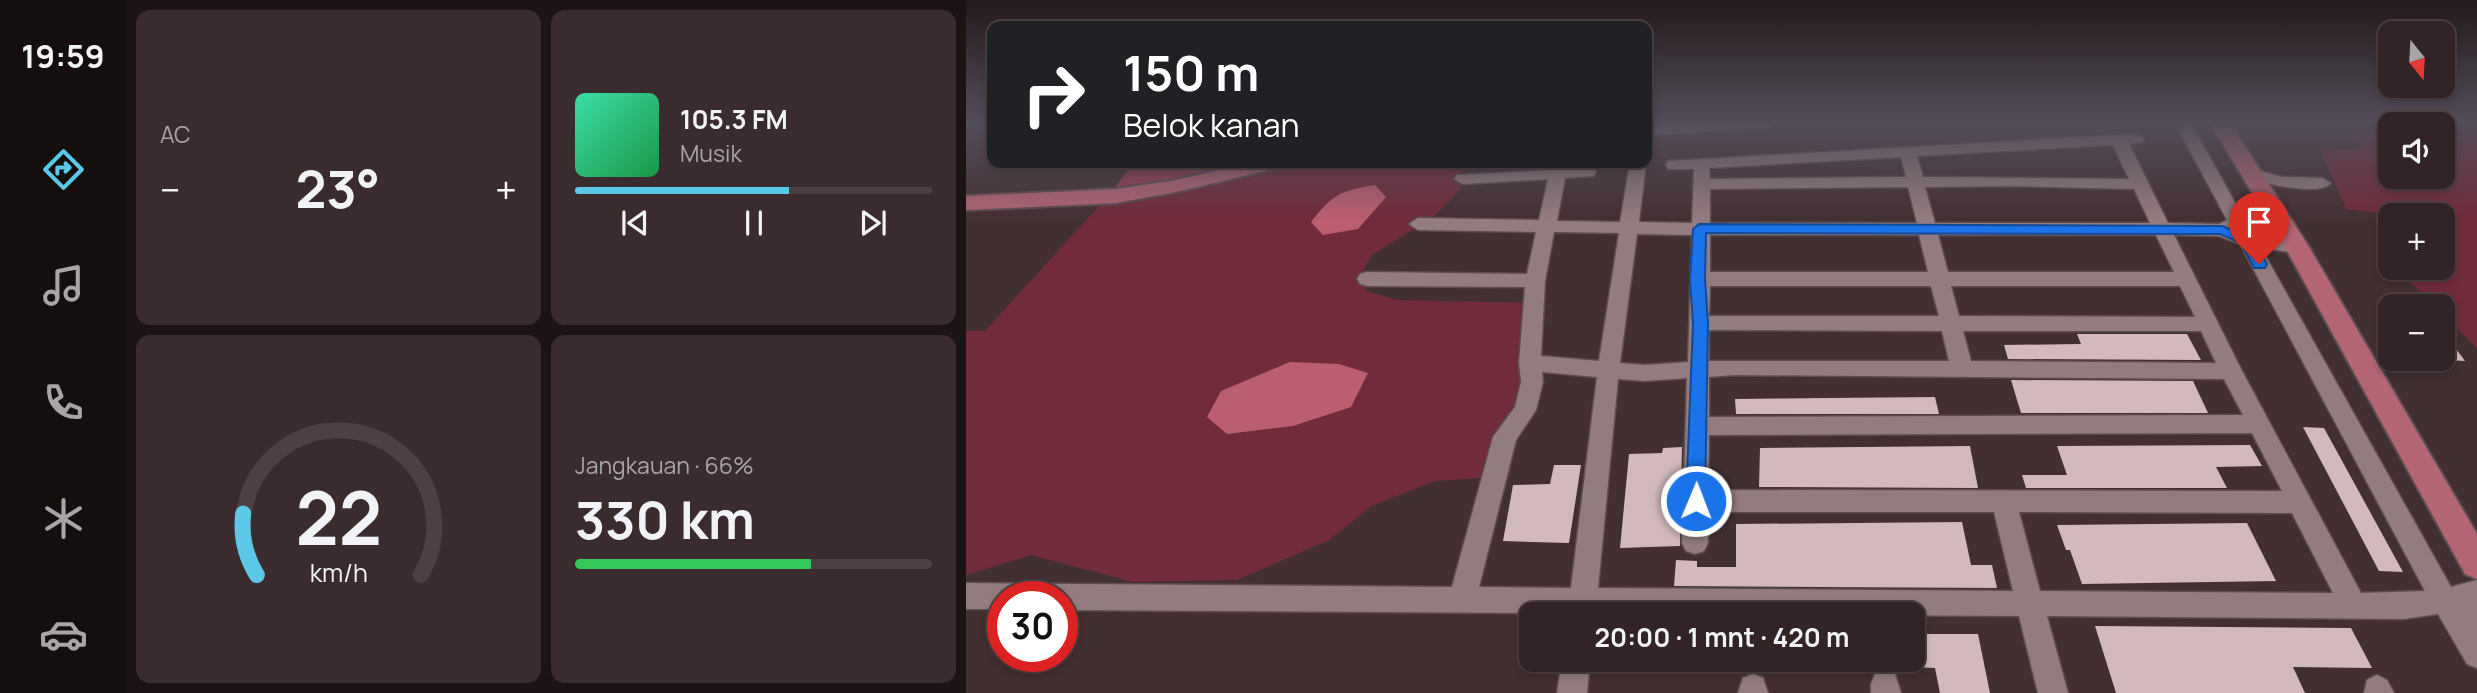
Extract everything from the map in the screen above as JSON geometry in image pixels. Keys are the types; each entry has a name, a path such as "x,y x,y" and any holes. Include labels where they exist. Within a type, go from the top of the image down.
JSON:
{"main road":[{"path":"2242,155 2297,247 2477,564"},
{"path":"966,203 1116,196 1176,186 1253,168"}],"street":[{"path":"1701,174 1877,155"},
{"path":"1909,155 1962,369"},
{"path":"2132,155 2136,176 2231,370 2353,604"},
{"path":"2199,155 2235,231 2477,654"},
{"path":"1674,165 1701,174 1917,184 2136,176"},
{"path":"1583,602 1608,371 1637,168"},
{"path":"1463,179 1588,172"},
{"path":"1695,542 1701,174"},
{"path":"1462,600 1505,437 1525,410 1532,382 1530,363 1535,281 1557,175"},
{"path":"2255,175 2283,182 2322,183"},
{"path":"1418,224 1699,229 2235,231 2283,224"},
{"path":"2235,231 2297,247"},
{"path":"1367,279 1535,281"},
{"path":"1698,279 2187,279"},
{"path":"1700,323 2209,324"},
{"path":"1530,363 1608,371 1698,371 1733,367 2231,370"},
{"path":"1697,426 2260,424"},
{"path":"2003,500 2053,693"},
{"path":"1696,501 2300,502"},
{"path":"1925,603 2403,606 2445,601 2477,592"},
{"path":"966,596 987,596"},
{"path":"1078,597 1462,600 1519,603"},
{"path":"2445,601 2477,613"},
{"path":"1572,693 1575,672"}],"shaded area":[{"path":"2323,155 2378,155 2378,189 2455,189 2455,155 2477,155 2477,348 2455,326 2455,294 2423,294 2408,280 2455,280 2455,203 2378,203 2378,212 2346,209"},
{"path":"1130,168 1241,168 1108,196"},
{"path":"1241,168 1464,168 1460,190 1433,217 1372,255 1358,279 1369,292 1398,300 1536,303 1510,476 1434,481 1372,506 1329,540 1237,580 1133,582 1031,555 966,575 966,331 985,331 1108,196"},
{"path":"1375,185 1386,197 1358,229 1323,235 1311,222 1325,205 1338,195"},
{"path":"1290,362 1339,364 1368,373 1351,407 1293,426 1227,434 1207,417 1221,391"}],"building":[{"path":"2077,334 2187,334 2201,360 2008,359 2004,345 2081,344"},
{"path":"2455,347 2465,361 2455,360"},
{"path":"2011,380 2193,381 2208,413 2021,413"},
{"path":"1935,397 1939,414 1736,414 1735,399"},
{"path":"2303,427 2324,428 2403,572 2379,571"},
{"path":"2250,445 2262,466 2216,467 2227,488 2026,488 2022,475 2067,475 2057,446"},
{"path":"1970,446 1978,488 1759,487 1760,448"},
{"path":"1682,447 1680,546 1620,548 1629,454 1662,453 1663,448"},
{"path":"1554,465 1581,465 1569,543 1503,541 1513,485 1550,484"},
{"path":"1962,522 1971,565 1992,565 1997,588 1674,586 1676,560 1697,561 1697,567 1736,567 1736,524"},
{"path":"2247,523 2276,581 2082,584 2070,550 2066,550 2057,525"},
{"path":"2095,626 2351,628 2372,668 2293,667 2305,693 2116,693"},
{"path":"1925,634 1978,634 1990,693 1940,693 1935,668 1925,668"}],"route":[{"path":"1696,501 1699,229 2222,230 2246,240 2259,264"}]}
